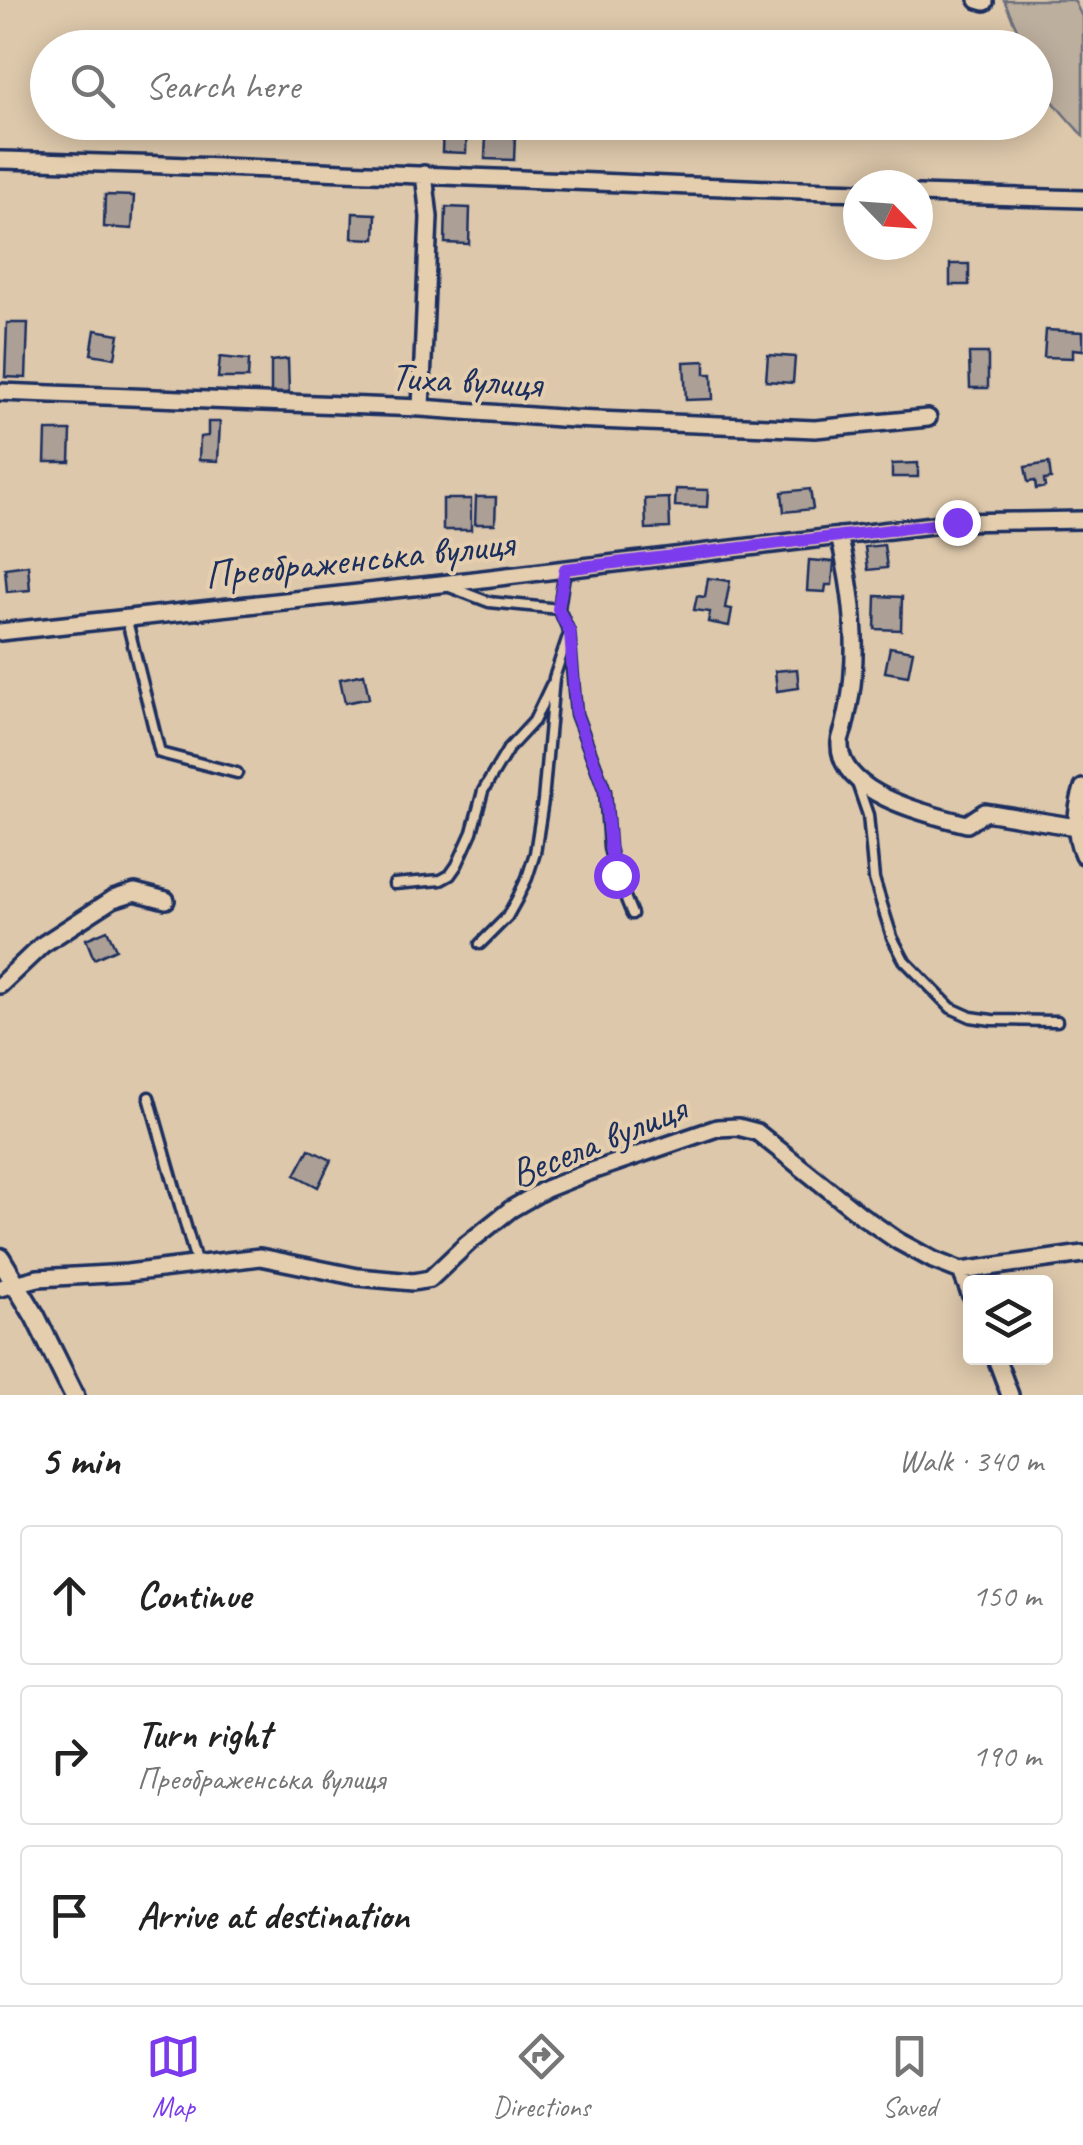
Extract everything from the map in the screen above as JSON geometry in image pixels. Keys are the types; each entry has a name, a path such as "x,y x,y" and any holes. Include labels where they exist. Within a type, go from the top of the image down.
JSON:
{"street":[{"path":"0,160 843,192"},
{"path":"421,408 429,217 424,174"},
{"path":"933,195 1083,200"},
{"name":"Тиха вулиця","path":"0,392 421,408 815,429 928,418"},
{"name":"Преображенська вулиця","path":"0,632 957,522 1083,520"},
{"path":"840,536 853,626 853,674 840,741 842,759 854,774 875,792 901,806 968,824 985,812 1076,827"},
{"path":"1083,788 1076,827 1083,855"},
{"path":"0,984 42,945 113,899 135,892 166,900"},
{"name":"Весела вулиця","path":"8,1286 38,1278 127,1274 260,1257 358,1277 413,1282 430,1278 511,1209 546,1189 717,1128 738,1126 757,1132 898,1241 961,1271"},
{"path":"963,1276 961,1271 1083,1254"},
{"path":"0,1258 8,1286 35,1316 74,1395"},
{"path":"999,1365 1010,1395"}],"lane":[{"path":"565,569 558,609 570,632 576,714 605,791 610,848 632,914"},
{"path":"441,584 489,602 558,609"},
{"path":"126,617 160,754 237,774"},
{"path":"394,884 440,880 458,865 483,791 508,748 534,721 570,632"},
{"path":"480,944 518,899 535,852 554,678"},
{"path":"854,774 868,815 874,879 892,937 904,960 951,1008 972,1018 1058,1020"},
{"path":"149,1097 197,1266"}],"shaded area":[{"path":"1004,0 1074,0 1083,19 1083,136 1053,102 1053,30 1017,30"}],"building":[{"path":"442,140 466,140 466,153 442,152"},
{"path":"486,140 515,140 514,160 485,159"},
{"path":"105,195 134,196 132,229 104,227"},
{"path":"446,207 470,208 469,244 445,243"},
{"path":"353,213 376,214 375,239 352,238"},
{"path":"950,264 969,264 969,285 950,285"},
{"path":"7,323 28,323 26,378 5,377"},
{"path":"95,330 119,334 115,358 91,354"},
{"path":"1046,330 1083,332 1083,350 1073,349 1073,358 1044,357"},
{"path":"969,353 988,353 988,388 970,388"},
{"path":"768,355 795,357 793,383 766,381"},
{"path":"220,357 249,360 248,378 218,378"},
{"path":"288,359 289,393 271,393 271,361"},
{"path":"705,361 705,374 712,374 713,399 686,400 684,362"},
{"path":"208,422 220,422 218,461 199,460 200,437 208,436"},
{"path":"46,431 71,431 70,462 45,462"},
{"path":"918,463 918,477 892,477 892,464"},
{"path":"1049,463 1051,479 1044,480 1045,487 1036,489 1035,481 1028,482 1025,467"},
{"path":"676,489 708,490 707,507 675,506"},
{"path":"810,489 813,509 784,512 782,492"},
{"path":"476,497 496,497 495,524 475,524"},
{"path":"669,498 670,528 646,529 645,499"},
{"path":"443,499 471,499 471,530 443,530"},
{"path":"884,545 887,568 868,570 865,547"},
{"path":"809,560 834,562 832,585 826,585 825,592 807,591"},
{"path":"28,565 30,590 7,592 5,568"},
{"path":"708,578 730,581 725,608 732,609 729,626 708,622 710,612 694,610 697,596 705,597"},
{"path":"876,596 902,597 901,630 875,629"},
{"path":"890,647 913,651 908,676 885,672"},
{"path":"797,669 799,688 777,691 775,671"},
{"path":"364,674 369,698 345,703 340,679"},
{"path":"107,930 116,949 94,959 86,939"},
{"path":"309,1149 331,1160 318,1187 295,1175"}],"route":[{"path":"616,875 605,791 576,714 570,632 558,609 565,569 957,522"}]}
